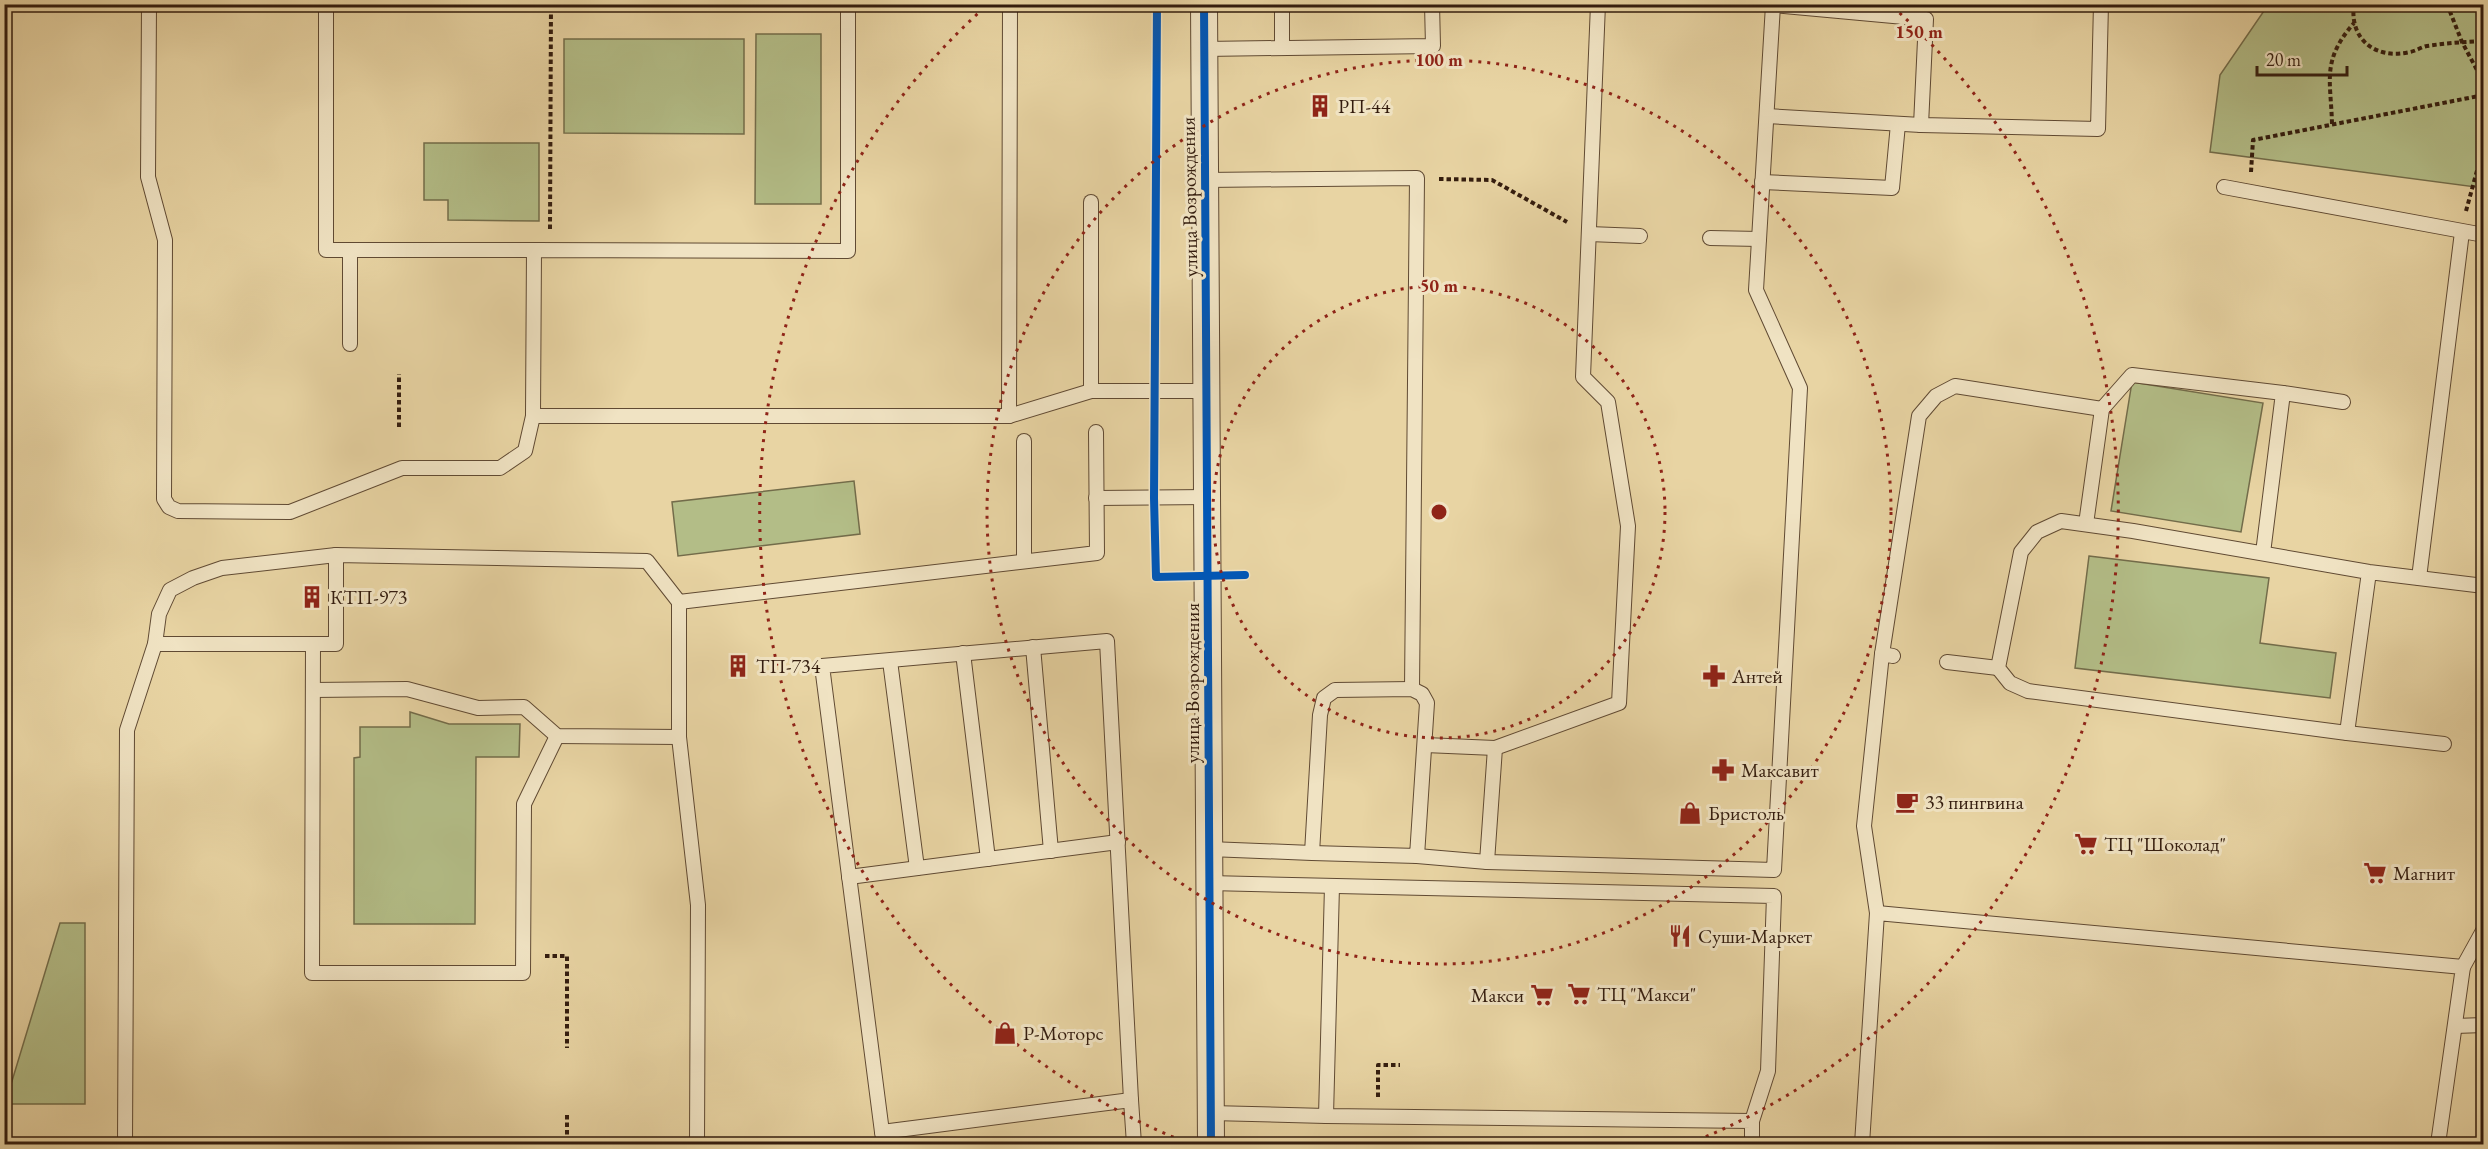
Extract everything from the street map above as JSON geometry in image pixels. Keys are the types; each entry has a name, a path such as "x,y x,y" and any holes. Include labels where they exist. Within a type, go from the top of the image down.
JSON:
{"street":[{"name":"улица Возрождения","path":"1204,4 1211,1144"}],"lane":[{"path":"149,4 148,177 165,240 164,498 169,507 178,511 290,512 402,468 501,468 525,451 533,416 534,250"},
{"path":"327,4 326,250 848,251 848,4"},
{"path":"1009,416 1011,4"},
{"path":"1282,4 1282,48"},
{"path":"1204,49 1433,46 1432,4"},
{"path":"1425,745 1496,748 1619,703 1628,526 1608,402 1583,377 1598,4"},
{"path":"1767,116 1921,125 2097,129 2101,4"},
{"path":"1209,849 1417,856 1487,862 1774,870 1800,388 1756,290 1773,5 1926,20 1921,125"},
{"path":"1762,182 1892,188 1898,124"},
{"path":"1206,180 1417,178 1412,689"},
{"path":"2224,187 2484,235"},
{"path":"1091,202 1091,391"},
{"path":"2419,578 2462,232"},
{"path":"1589,234 1640,236"},
{"path":"1710,238 1759,239"},
{"path":"350,250 350,344"},
{"path":"2086,524 2102,409 2132,375 2343,402"},
{"path":"1862,1144 1877,913 1864,826 1919,416 1936,396 1956,386 2102,409"},
{"path":"533,416 1009,416 1091,391 1208,391"},
{"path":"2263,553 2283,393"},
{"path":"680,602 1097,553 1096,432"},
{"path":"1024,441 1024,561"},
{"path":"1096,498 1208,497"},
{"path":"1998,668 2020,552 2037,532 2061,521 2369,572 2484,586"},
{"path":"155,644 336,644 336,555"},
{"path":"125,1144 127,730 155,644 159,614 170,590 193,578 222,568 336,555 647,561 680,602 679,737 698,904 697,1144"},
{"path":"2347,733 2369,572"},
{"path":"1131,1100 883,1138 822,666 1107,641 1134,1144"},
{"path":"313,644 312,973 523,973 524,804 557,736"},
{"path":"1033,647 1051,851"},
{"path":"963,653 988,859"},
{"path":"890,661 917,868"},
{"path":"1947,662 1998,668 2010,683 2028,691 2444,744"},
{"path":"1312,853 1320,715 1324,698 1335,690 1412,689 1422,694 1427,703 1417,856"},
{"path":"313,690 407,690 478,708 524,707 557,736 679,737"},
{"path":"1487,862 1496,748"},
{"path":"849,877 1118,842"},
{"path":"1209,883 1774,896 1768,1071 1752,1121 1752,1144"},
{"path":"1326,1116 1332,886"},
{"path":"1877,913 2463,967"},
{"path":"2438,1144 2463,967 2484,929"},
{"path":"2454,1026 2484,1025"},
{"path":"1211,1113 1752,1121"}],"path":[{"path":"550,250 551,4"},
{"path":"2354,4 2354,23 2361,40 2368,47 2376,50 2397,54 2426,46 2484,40"},
{"path":"2447,4 2462,42 2484,83"},
{"path":"2332,124 2329,75 2340,39 2354,23"},
{"path":"2250,192 2253,140 2484,95"},
{"path":"2462,232 2464,214 2477,176 2484,145"},
{"path":"2477,176 2484,174"},
{"path":"1417,178 1492,180 1589,234"},
{"path":"399,374 399,427"},
{"path":"523,956 567,957 567,1048"},
{"path":"567,1115 567,1144"}],"green space":[{"path":"2268,5 2483,5 2483,188 2210,152 2220,75"},
{"path":"756,34 821,34 821,204 755,204"},
{"path":"564,39 744,39 744,134 564,133"},
{"path":"424,143 539,143 539,221 448,220 448,200 424,200"},
{"path":"2132,382 2263,403 2241,532 2111,511"},
{"path":"854,481 860,534 678,556 672,502"},
{"path":"2089,556 2269,578 2260,643 2336,653 2330,698 2075,668"},
{"path":"410,712 449,724 520,724 519,757 476,757 475,924 354,924 354,758 360,757 360,727 410,727"},
{"path":"60,923 85,923 85,1104 5,1104"}],"cycle path":[{"path":"1157,4 1154,498 1156,577 1245,575"},
{"path":"1204,4 1211,1144"}],"place":[{"name":"РП-44","path":"1320,106"},
{"name":"КТП-973","path":"312,597"},
{"name":"ТП-734","path":"738,666"},
{"name":"Антей","path":"1714,676"},
{"name":"Максавит","path":"1723,770"},
{"name":"33 пингвина","path":"1907,802"},
{"name":"Бристоль","path":"1690,813"},
{"name":"ТЦ \"Шоколад\"","path":"2086,844"},
{"name":"Магнит","path":"2375,873"},
{"name":"Суши-Маркет","path":"1680,936"},
{"name":"ТЦ \"Макси\"","path":"1579,994"},
{"name":"Макси","path":"1542,995"},
{"name":"Р-Моторс","path":"1005,1033"}]}
